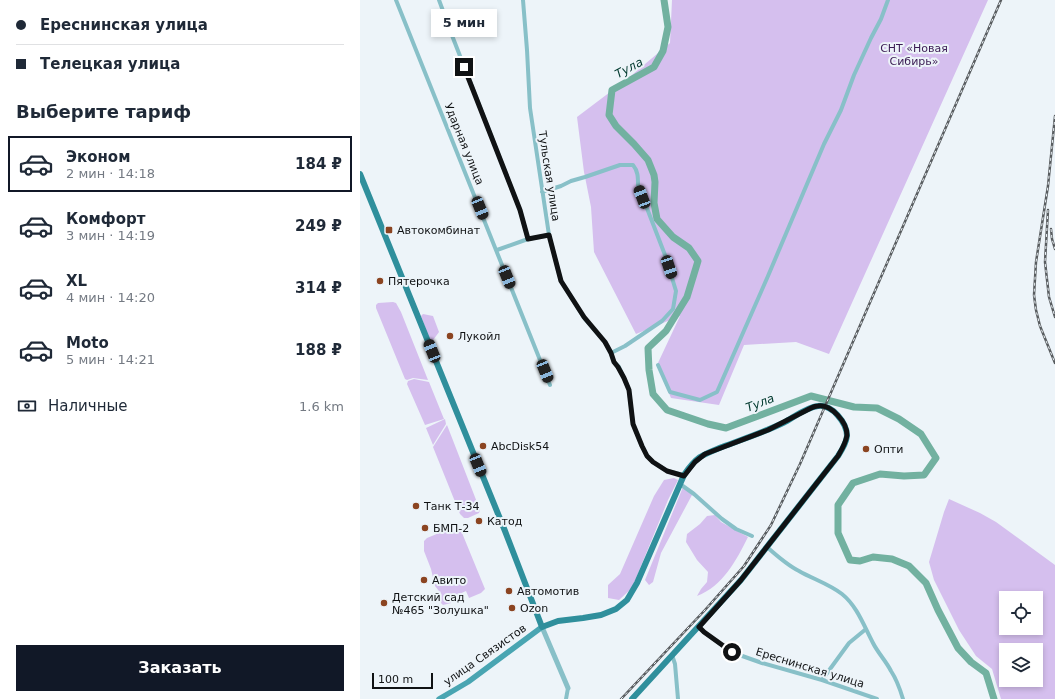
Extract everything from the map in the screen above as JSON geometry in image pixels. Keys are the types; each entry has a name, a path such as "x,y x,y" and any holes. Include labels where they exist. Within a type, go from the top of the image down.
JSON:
{"main road":[{"path":"360,174 505,531 542,628 558,621 601,615 616,609 627,600 637,583 684,476 695,462 705,454 768,430 819,405 827,407 841,420 846,430 847,437 838,456 741,580 632,699"},
{"name":"улица Связистов","path":"439,699 468,682 542,628"}],"street":[{"name":"Ударная улица","path":"396,0 550,384"},
{"path":"439,0 520,210 528,239"},
{"name":"Тульская улица","path":"523,0 530,108 549,235 561,281 584,317 605,342 614,362 624,378 629,390 633,424 647,456 667,471 684,476"},
{"path":"658,365 670,392 700,400 717,392 888,0"},
{"path":"542,192 620,165 633,165 636,169 638,185 665,255 676,291 673,309 662,321 625,346 611,353"},
{"path":"497,250 528,239 549,235"},
{"path":"680,484 694,494 722,519 736,529 752,536"},
{"path":"767,547 783,562 797,571 842,594 858,613 874,645 891,670 903,699"},
{"name":"Ереснинская улица","path":"699,627 732,652 762,663 822,680 877,699"},
{"path":"542,628 568,688 566,699"},
{"path":"822,680 849,643 866,629"},
{"path":"672,655 675,664 678,699"}],"green space":[{"name":"СНТ «Новая Сибирь»","path":"672,0 988,0 829,354 796,342 744,345 719,405 671,398 657,365 680,316 636,334 594,252 591,207 584,172 577,117 626,80 670,43"},
{"path":"378,303 396,303 401,312 428,380 413,378 407,380 405,379 376,308"},
{"path":"423,314 433,316 439,332 431,343 421,316"},
{"path":"414,379 429,382 444,419 425,425 407,384 408,381"},
{"path":"445,419 446,424 433,445 426,428"},
{"path":"447,425 480,510 479,513 468,518 464,518 460,514 433,447"},
{"path":"674,478 678,480 668,500 632,588 619,600 608,598 608,585 620,574 654,496 664,480"},
{"path":"683,487 692,495 661,553 653,582 649,585 645,580"},
{"path":"949,499 996,522 1055,565 1055,699 1001,699 992,669 976,656 959,630 934,580 929,562"},
{"path":"715,515 721,522 748,537 728,572 714,586 697,596 707,582 708,572 697,560 686,542 687,534 700,524 707,516"},
{"path":"456,526 460,528 485,589 481,593 469,598 466,591 457,595 456,594 449,597 451,603 443,605 441,603 439,591 435,586 431,569 424,551 424,541 427,538"}],"waterway":[{"name":"Тула","path":"664,0 668,27 663,51 654,67 612,90 609,115 616,126 648,160 654,175 654,203 657,219 673,237 689,248 698,261 687,297 666,331 648,348 649,370 653,394 667,410 708,424 726,428 811,396 854,407 877,408 899,419 921,434 936,458 924,475 904,476 880,474 853,483 838,505 838,533 850,560 860,561 873,557 892,559 909,566 926,583 958,648 971,662 986,673 994,699"}],"railway":[{"path":"621,699 705,610 744,566 771,525 800,464 1001,0"},
{"path":"1055,116 1048,186 1036,262 1034,295 1040,326 1055,363"},
{"path":"1048,210 1045,262 1049,297 1055,317"},
{"path":"1051,229 1055,249"}],"place":[{"name":"Автокомбинат","path":"389,230"},
{"name":"Пятерочка","path":"380,281"},
{"name":"Лукойл","path":"450,336"},
{"name":"AbcDisk54","path":"483,446"},
{"name":"Опти","path":"866,449"},
{"name":"Танк Т-34","path":"416,506"},
{"name":"Катод","path":"479,521"},
{"name":"БМП-2","path":"425,528"},
{"name":"Авито","path":"424,580"},
{"name":"Автомотив","path":"509,591"},
{"name":"Детский сад №465 \"Золушка\"","path":"384,603"},
{"name":"Ozon","path":"512,608"}],"route":[{"path":"464,67 520,210 528,239 549,235 561,281 584,317 605,342 614,362 624,378 629,390 633,424 647,456 653,462 667,471 684,476 689,468 705,454 768,430 819,405 827,407 839,416 844,424 847,437 842,451 741,580 699,627 724,648 732,652"}]}
